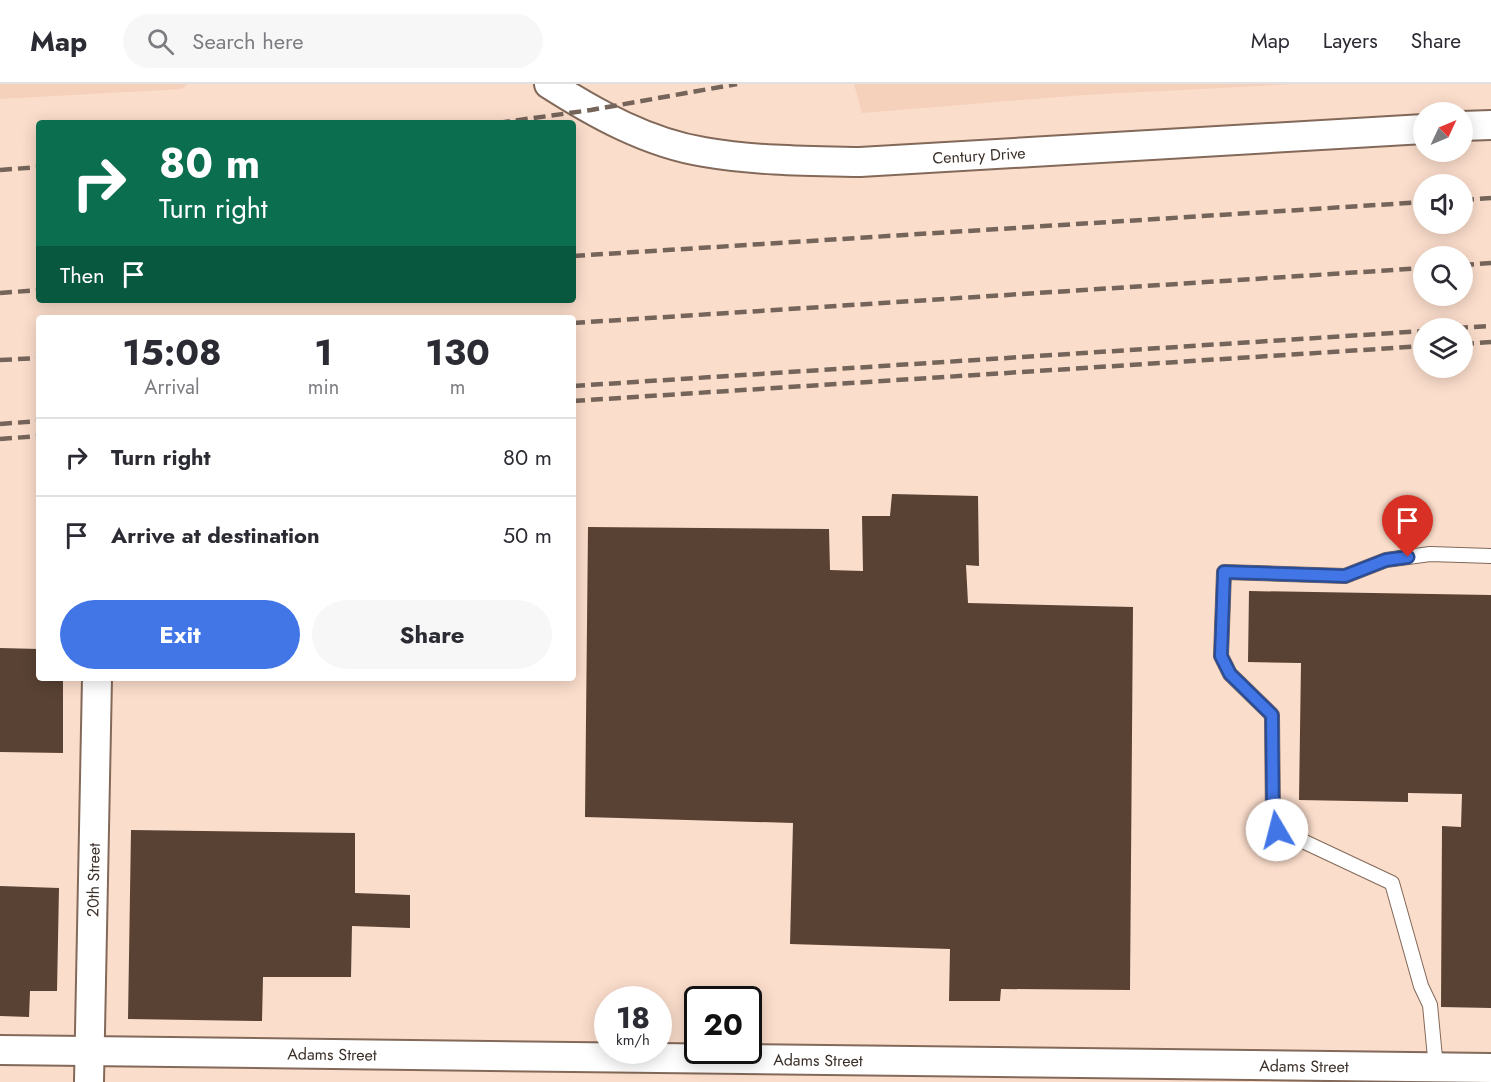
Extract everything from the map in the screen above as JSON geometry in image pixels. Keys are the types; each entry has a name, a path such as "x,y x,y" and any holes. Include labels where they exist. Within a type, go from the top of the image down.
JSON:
{"street":[{"name":"Century Drive","path":"549,84 591,110 646,136 702,152 768,160 860,162 1413,130"},
{"path":"1473,126 1491,125"},
{"name":"20th Street","path":"89,1082 97,681"},
{"name":"Adams Street","path":"0,1050 812,1072 1491,1068"}],"lane":[{"path":"1436,1068 1430,1005 1421,986 1392,883 1277,830 1273,821 1272,715 1230,674 1221,656 1224,572 1345,576 1386,560 1430,555 1491,556"}],"shaded area":[{"path":"0,84 187,84 182,89 0,99"},
{"path":"854,84 1294,84 1084,95 862,113"}],"building":[{"path":"892,494 978,496 979,566 966,565 968,603 1133,607 1130,990 1001,989 1000,1001 949,1001 950,949 790,944 793,823 585,817 588,527 829,529 830,570 863,571 862,516 890,516"},
{"path":"1249,591 1491,595 1491,1008 1441,1007 1442,826 1461,827 1462,794 1408,793 1408,802 1299,800 1301,663 1248,662"},
{"path":"0,648 36,649 36,681 63,681 63,753 0,752"},
{"path":"131,830 355,833 355,893 410,895 410,928 352,926 351,977 263,977 262,1021 128,1019"},
{"path":"0,886 59,888 57,991 30,991 29,1017 0,1016"}],"railway":[{"path":"519,120 591,110 737,84"},
{"path":"0,170 36,167"},
{"path":"1473,199 1491,198"},
{"path":"576,256 1413,203"},
{"path":"1473,264 1491,263"},
{"path":"576,323 1413,269"},
{"path":"0,293 36,290"},
{"path":"1473,327 1491,326"},
{"path":"576,386 1413,332"},
{"path":"1473,343 1491,342"},
{"path":"576,401 1413,347"},
{"path":"0,360 36,358"},
{"path":"0,424 36,421"},
{"path":"0,439 36,436"}],"route":[{"path":"1277,830 1273,821 1272,715 1230,674 1221,656 1224,572 1345,576 1386,560 1408,557"}]}
